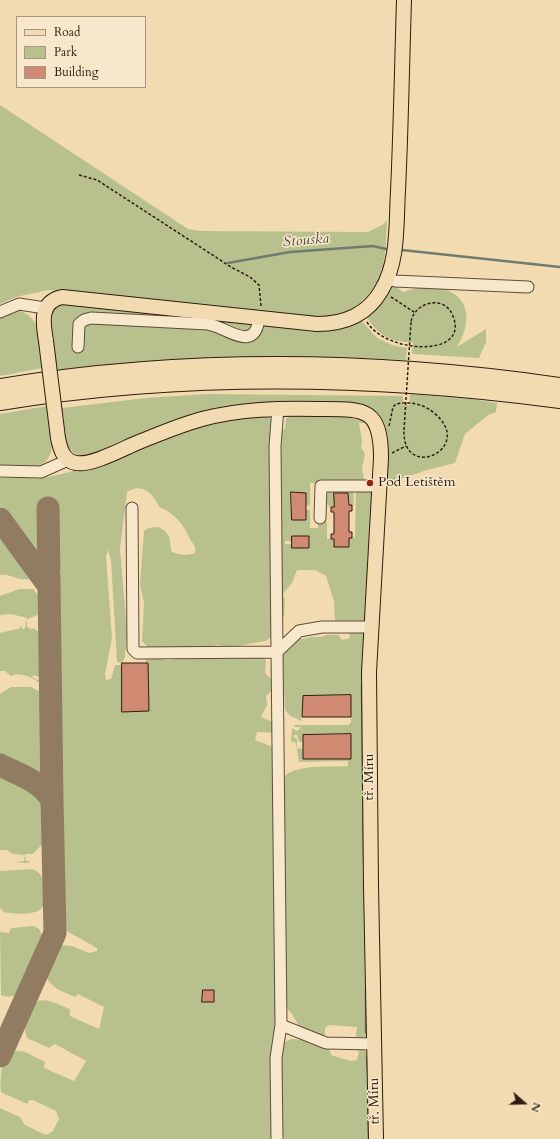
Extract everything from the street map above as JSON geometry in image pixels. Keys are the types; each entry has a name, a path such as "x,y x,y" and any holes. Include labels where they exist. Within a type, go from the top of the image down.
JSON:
{"highway":[{"path":"0,387 85,375 155,369 280,365 327,365 442,371 560,386"},
{"path":"0,402 129,385 196,381 284,379 439,386 560,400"}],"main road":[{"path":"278,408 248,410 219,415 169,430 88,462 77,464 68,460 61,450 58,438 43,322 45,308 53,300 71,297 260,313 324,324 344,320 362,312 372,304 385,285 392,261 395,236 401,137 404,0"},
{"name":"tř. Míru","path":"278,408 351,410 360,412 372,418 378,425 380,434 381,458 370,627 371,886 376,1139"}],"lane":[{"path":"385,285 395,281 528,286"},
{"path":"0,312 19,304 45,308"},
{"path":"78,347 78,328 81,322 87,319 121,319 208,324 220,326 235,334 245,337 251,336 256,330 260,313"},
{"path":"277,1139 276,1058 281,1026 275,446 278,408"},
{"path":"0,471 41,472 68,460"},
{"path":"320,518 321,486 379,486"},
{"path":"132,508 132,648 137,653 277,652 299,631 322,628 370,627"},
{"path":"281,1026 326,1043 374,1044"}],"path":[{"path":"79,175 97,180 231,267 250,277 259,285 260,313"},
{"path":"385,285 414,312"},
{"path":"362,312 373,330 384,339 395,344 436,346 445,344 452,336 455,320 453,315 446,307 431,302 414,312 411,322 404,430 406,446 412,453 424,458 431,457 440,452 446,442 447,435 443,422 426,407 401,403 396,404 393,407 389,432"},
{"path":"381,458 406,446"}],"green space":[{"path":"0,105 188,229 200,231 368,232 384,224 387,219 384,263 377,283 356,306 340,314 328,316 301,316 48,290 16,297 0,304"},
{"path":"392,285 403,292 422,287 439,288 450,291 458,297 464,304 466,324 463,335 457,347 486,329 486,342 479,358 412,354 413,342 393,340 377,330 368,319 369,315"},
{"path":"62,304 361,320 377,338 392,345 407,348 406,360 333,357 216,357 55,370 49,318 55,308"},
{"path":"20,311 33,320 37,327 43,368 0,376 0,316 9,312"},
{"path":"206,394 403,396 403,405 409,405 410,394 472,399 497,403 496,412 488,415 465,434 455,463 427,470 398,480 385,480 388,445 385,425 380,416 372,409 360,403 266,402 235,405 183,420 98,454 89,456 77,455 67,446 62,408 146,398"},
{"path":"47,406 52,432 49,457 43,463 31,468 0,466 0,414"},
{"path":"291,414 347,416 367,423 359,423 362,440 361,447 365,454 362,469 364,479 360,483 310,483 310,505 306,506 306,493 291,493 292,520 306,520 306,510 310,510 310,528 318,528 318,522 327,522 327,539 334,539 334,547 348,547 349,538 355,537 356,488 368,488 373,492 366,618 361,623 335,622 334,601 326,576 315,570 297,570 292,583 283,594 285,600 284,617 280,618 271,637 266,641 231,647 216,645 212,647 163,649 161,647 148,647 142,641 144,603 140,585 144,531 152,527 163,529 170,540 172,552 189,555 195,553 195,549 178,520 170,512 159,507 154,497 150,493 146,490 137,488 127,492 120,549 127,631 125,657 122,663 117,662 111,560 108,550 106,556 112,638 105,675 106,680 111,679 115,665 122,665 122,712 147,657 170,660 184,657 263,656 266,661 265,673 270,678 275,688 266,696 267,705 261,717 275,723 279,733 257,732 255,740 271,746 274,750 276,1011 274,1038 274,1139 0,1139 0,1108 20,1117 25,1125 46,1135 53,1131 59,1119 56,1111 33,1100 30,1100 27,1104 1,1092 2,1066 8,1055 13,1052 25,1052 45,1062 44,1068 74,1081 86,1061 55,1044 49,1048 27,1038 24,1026 20,1024 22,1024 31,1004 41,1000 50,1001 70,1009 70,1016 99,1029 104,1007 78,994 76,997 58,989 50,983 45,974 56,950 60,945 72,946 89,953 97,951 97,948 61,928 58,896 58,733 56,694 53,682 55,675 52,663 51,616 61,571 56,552 55,511 47,506 44,510 46,533 43,568 0,506 0,478 48,477 70,472 202,424 266,415 272,420 269,431 281,432 285,428 286,419","holes":["292,536 309,536 309,547 292,548 292,544 285,544 285,541 291,541"]},
{"path":"353,488 354,505 349,505 348,493 334,493 334,507 330,507 326,503 328,491"},
{"path":"0,531 32,576 29,579 0,575"},
{"path":"19,589 33,589 41,598 44,597 42,604 44,605 39,612 43,618 42,622 38,615 27,619 27,627 32,629 35,628 35,630 39,631 41,629 42,666 46,670 42,669 39,672 47,677 41,675 43,678 33,675 32,677 38,680 41,679 38,682 33,678 18,675 11,676 5,671 0,671 0,633 19,629 21,625 22,629 25,628 27,618 11,614 0,615 0,596"},
{"path":"343,631 360,631 365,636 368,1034 363,1039 355,1041 357,1027 329,1025 325,1028 325,1035 321,1036 299,1026 292,1014 284,1005 284,777 289,773 305,768 348,766 348,761 299,762 296,743 291,741 292,728 297,731 300,727 294,727 295,725 349,725 351,722 351,696 303,696 301,721 288,714 285,708 282,656 294,639 338,635 342,640 350,638 349,633","holes":["351,734 350,759 303,759 303,749 297,748 297,739 294,735 297,735 299,742 303,742 303,735"]},
{"path":"11,687 31,687 44,694 44,716 46,716 44,718 45,734 48,736 45,745 45,754 48,760 45,760 43,768 37,774 29,773 0,758 0,694"},
{"path":"0,772 33,789 42,799 45,806 46,840 33,854 25,854 26,861 31,861 27,863 15,862 24,861 25,855 13,854 7,850 0,850"},
{"path":"32,869 37,871 41,876 46,889 45,902 42,908 38,911 25,914 4,912 0,908 0,871"},
{"path":"34,926 39,929 43,937 39,959 34,965 21,991 10,997 1,995 0,932 9,933 11,928"},
{"path":"291,1039 304,1040 311,1044 325,1044 329,1047 331,1055 351,1061 357,1060 359,1051 345,1046 358,1047 368,1053 371,1062 372,1139 279,1139 279,1052 282,1044"}],"building":[{"path":"291,492 306,493 306,520 292,520"},
{"path":"334,493 348,493 349,505 352,505 352,511 349,511 349,532 352,532 352,538 349,538 349,547 334,547 334,539 331,539 331,534 334,534 334,512 331,512 331,507 334,507"},
{"path":"292,536 309,536 309,548 292,548"},
{"path":"122,663 148,663 149,711 122,712"},
{"path":"351,695 351,717 302,717 303,696"},
{"path":"351,734 351,759 303,759 303,735"},
{"path":"203,990 214,990 214,1002 202,1002"}],"waterway":[{"name":"Stouska","path":"228,263 290,252 373,246 386,249"},
{"name":"Stouska","path":"402,250 560,267"},
{"path":"362,686 364,861"},
{"path":"366,990 366,1032"},
{"path":"367,1058 368,1073"},
{"path":"368,1100 369,1139"}],"taxiway":[{"path":"48,508 52,800"},
{"path":"0,519 48,585"},
{"path":"0,765 35,783 42,788 52,800 55,933 0,1056"}],"place":[{"name":"Pod Letištěm","path":"370,483"}]}
